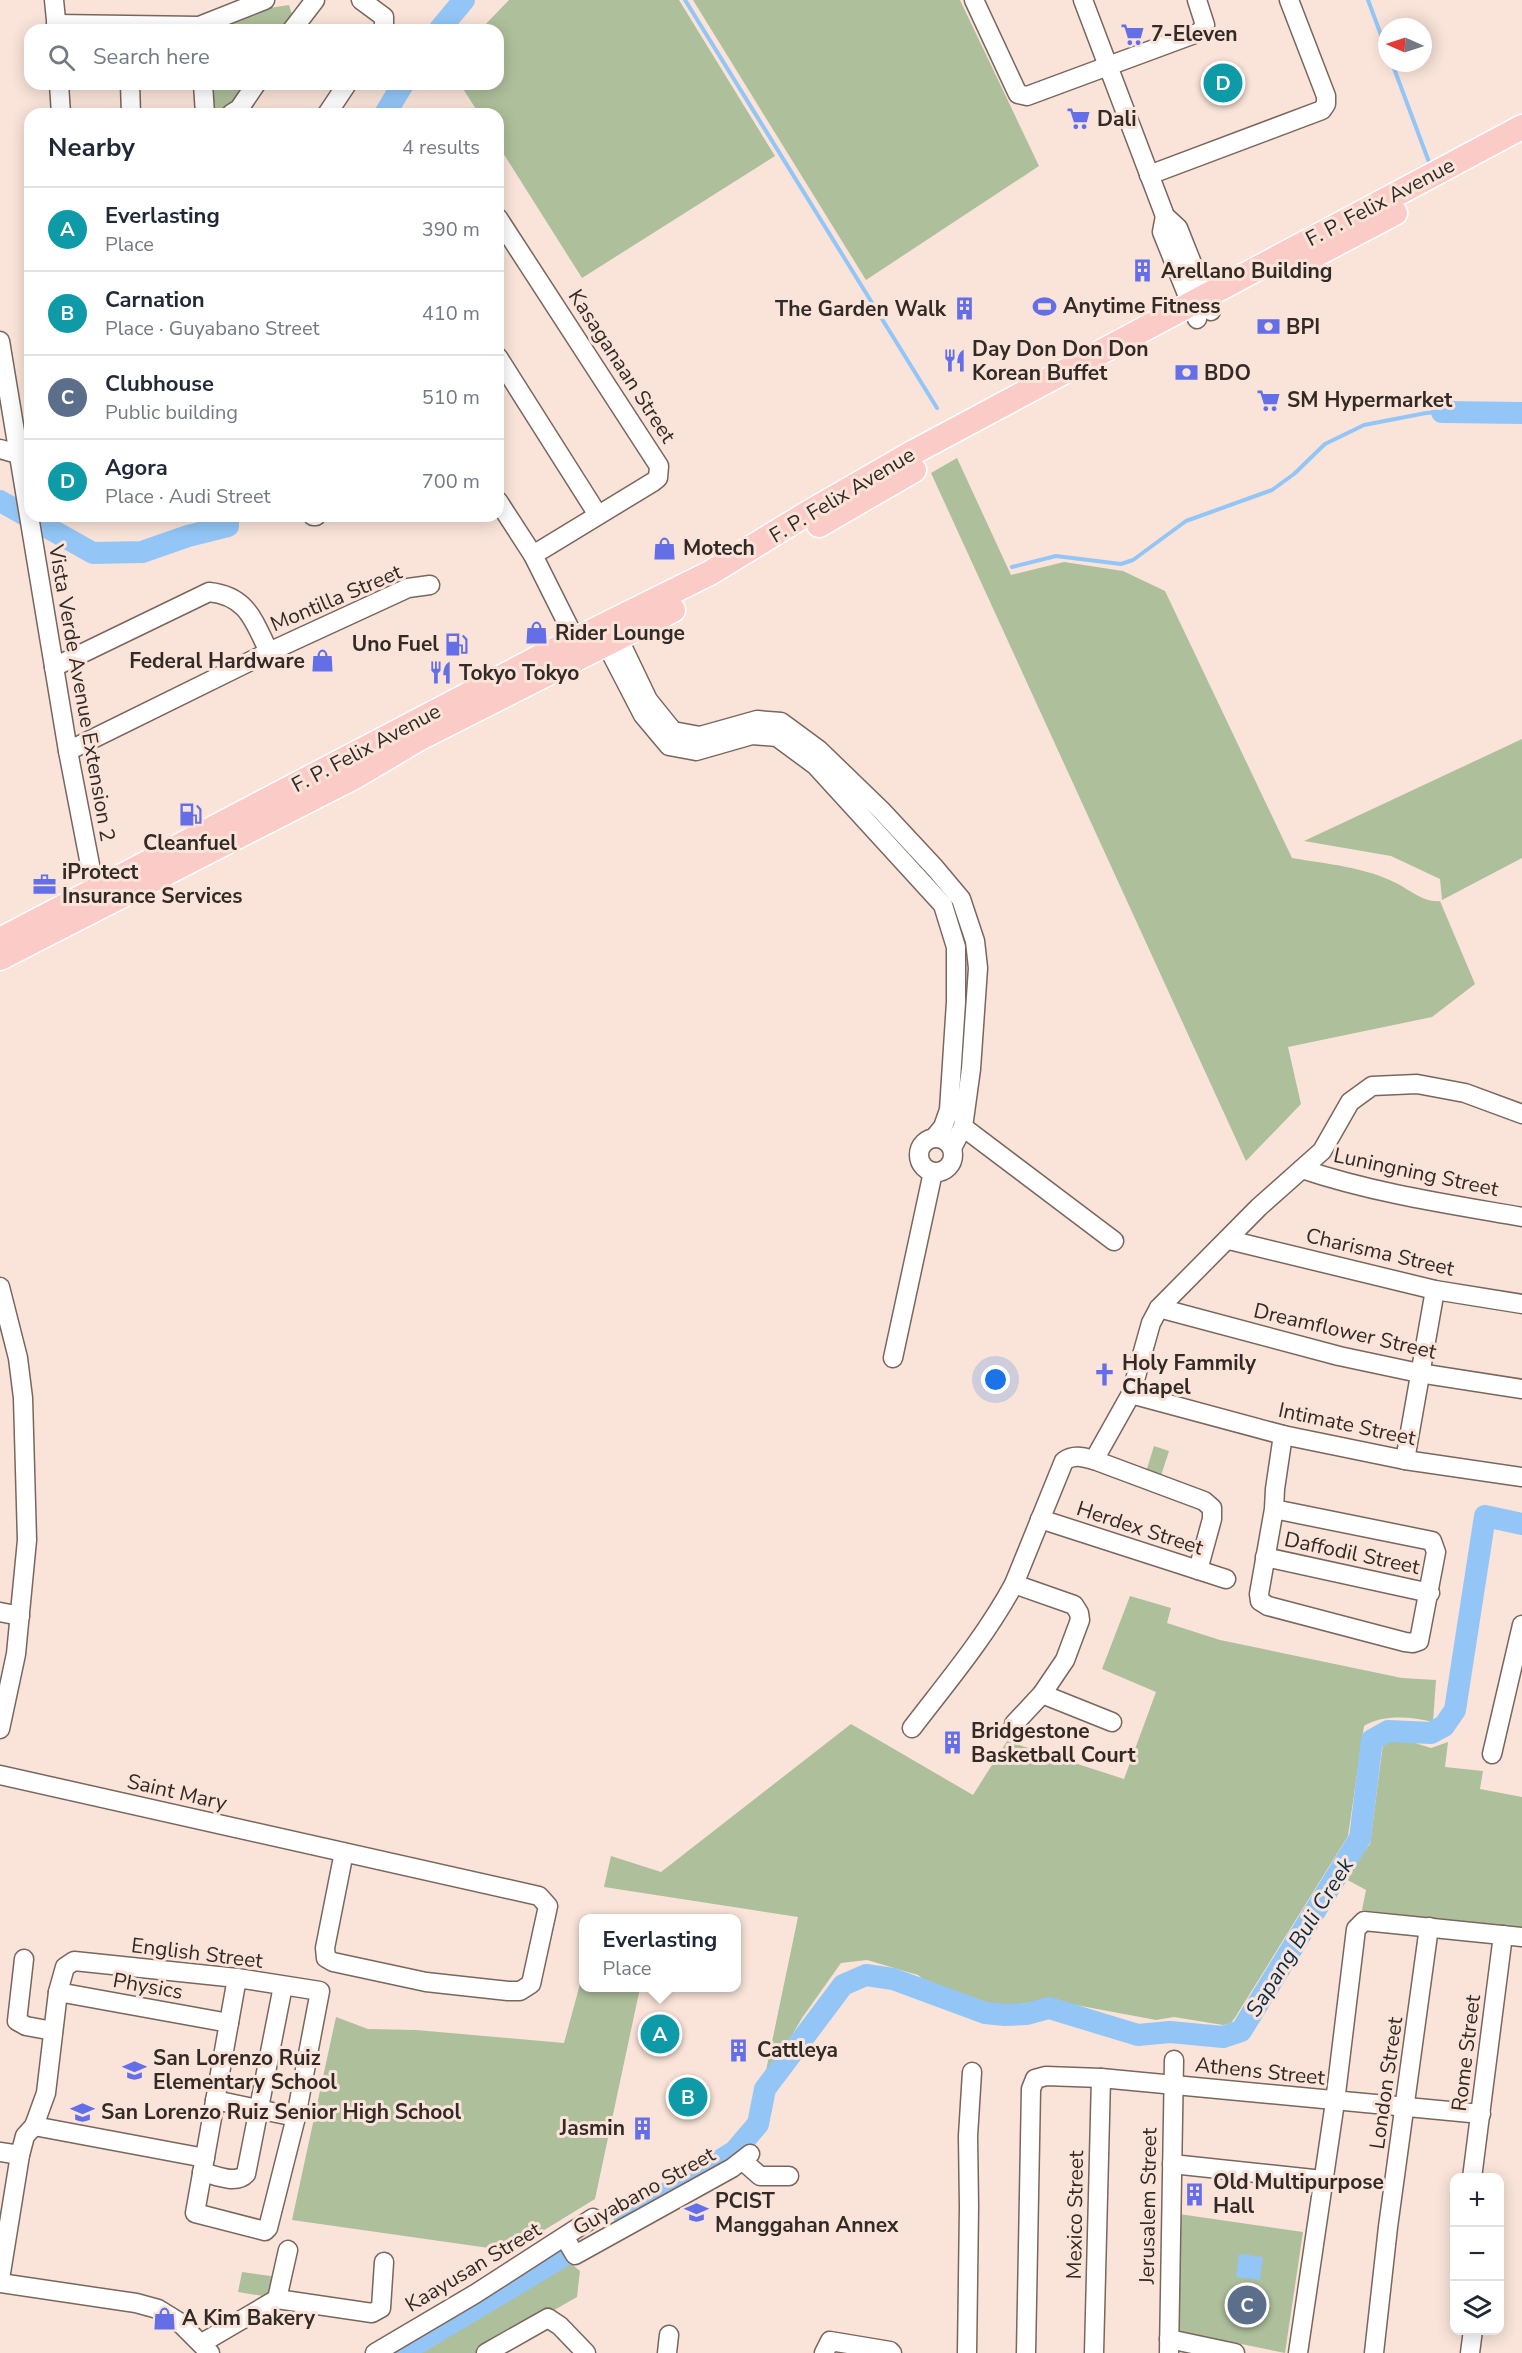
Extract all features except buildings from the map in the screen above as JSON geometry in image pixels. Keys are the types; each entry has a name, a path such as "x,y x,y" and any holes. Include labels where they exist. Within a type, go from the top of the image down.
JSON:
{"main road":[{"name":"F. P. Felix Avenue","path":"1201,307 1522,127"},
{"name":"F. P. Felix Avenue","path":"2,948 608,633 885,468 1522,146"}],"street":[{"path":"54,0 57,24"},
{"path":"208,24 265,0"},
{"path":"361,0 384,24"},
{"path":"974,0 1016,90 1022,96 1032,95 1108,68 1200,32 1205,25 1197,0"},
{"path":"1083,0 1165,216 1178,228 1187,273 1201,307"},
{"path":"1149,175 1322,110 1326,104 1326,96 1289,0"},
{"path":"295,24 305,3"},
{"path":"59,90 61,108"},
{"path":"130,90 131,108"},
{"path":"203,90 205,108"},
{"path":"240,108 252,90"},
{"path":"331,108 343,90"},
{"name":"Kasaganaan Street","path":"504,227 659,466 658,478 653,482 533,555"},
{"name":"Vista Verde Avenue Extension 2","path":"0,341 24,456"},
{"path":"504,366 598,515"},
{"path":"0,449 24,456"},
{"path":"504,510 533,555 579,647"},
{"name":"Vista Verde Avenue Extension 2","path":"30,522 68,752 96,900"},
{"name":"Montilla Street","path":"68,752 268,652 408,588 430,585"},
{"path":"54,667 209,592 232,597 248,609 268,652"},
{"path":"608,633 643,715 669,746 696,750 752,735 777,737 815,765 935,868 961,899 975,941 978,968 971,1069 963,1127 952,1148 953,1158 948,1168 939,1172 933,1172 924,1167 919,1158 921,1147 934,1138 943,1126 949,1110 957,947 943,905 873,815"},
{"path":"957,947 975,941"},
{"path":"1094,1460 1131,1394 1151,1323 1159,1308 1259,1208 1322,1151 1350,1102 1372,1086 1417,1084 1465,1093 1522,1114"},
{"path":"963,1127 1114,1241"},
{"path":"934,1138 944,1140 952,1148"},
{"name":"Luningning Street","path":"1302,1169 1328,1178 1409,1197 1522,1216"},
{"path":"893,1358 933,1172"},
{"name":"Charisma Street","path":"1229,1240 1435,1290 1522,1304"},
{"path":"0,1287 18,1358 23,1398 27,1540 16,1654 0,1730"},
{"path":"1405,1461 1435,1290"},
{"name":"Dreamflower Street","path":"1159,1308 1339,1356 1419,1373 1522,1389"},
{"name":"Intimate Street","path":"1131,1394 1283,1435 1405,1461 1522,1477"},
{"path":"1265,1557 1274,1509 1283,1435"},
{"path":"912,1728 980,1640 1014,1584 1064,1461 1069,1457 1077,1456 1094,1460 1204,1501 1212,1508 1212,1519 1198,1570"},
{"name":"Daffodil Street","path":"1274,1509 1427,1538 1435,1545 1437,1552 1430,1593 1422,1635 1419,1641 1413,1643 1268,1606 1260,1601 1259,1594 1265,1557 1430,1593"},
{"name":"Herdex Street","path":"1040,1519 1226,1579"},
{"path":"1014,1584 1074,1605 1080,1620 1065,1660 1042,1694 1014,1724"},
{"path":"0,1612 20,1616"},
{"path":"1492,1754 1517,1664 1522,1625"},
{"path":"1042,1694 1112,1722"},
{"name":"Saint Mary","path":"0,1775 344,1852 539,1896 548,1906 531,1984 520,1991 426,1982 333,1962 326,1958 325,1948 344,1852"},
{"path":"1298,2353 1335,2102 1356,1929 1364,1921 1522,1937"},
{"name":"London Street","path":"1374,2353 1388,2227 1429,1927"},
{"name":"Rome Street","path":"1473,2173 1503,1935"},
{"path":"24,1959 17,2022 53,2031"},
{"name":"English Street","path":"58,1992 65,1967 74,1961 237,1978 320,1990 297,2117"},
{"path":"215,2100 297,2117 268,2228 265,2231 195,2213 204,2165 215,2100 237,1978"},
{"path":"34,2126 204,2165 235,2179 242,2178 246,2174 283,1986"},
{"path":"58,1992 46,2093 34,2126 25,2136 20,2155 0,2281 136,2303 158,2310 179,2322 206,2348 277,2299 288,2250"},
{"name":"Physics","path":"58,1992 229,2023"},
{"name":"Jerusalem Street","path":"1169,2346 1174,2060"},
{"path":"966,2353 968,2136 972,2072"},
{"name":"Athens Street","path":"1026,2353 1031,2089 1035,2079 1046,2076 1101,2078 1335,2102 1481,2114"},
{"name":"Mexico Street","path":"1094,2353 1101,2078"},
{"path":"0,2152 20,2155"},
{"name":"Guyabano Street","path":"564,2238 575,2255 747,2158 760,2176 789,2176"},
{"path":"1172,2164 1323,2180"},
{"name":"Kaayusan Street","path":"375,2353 593,2218"},
{"path":"277,2299 308,2305 377,2312 381,2308 384,2262"},
{"path":"486,2353 548,2318 560,2326 586,2353"},
{"path":"1470,2353 1472,2335"},
{"path":"824,2353 830,2341 891,2352"},
{"path":"1169,2346 1235,2353"}],"green space":[{"path":"509,0 679,0 775,156 582,278 504,154 504,108 475,108 464,90 504,90 504,24 486,24"},
{"path":"693,0 960,0 1039,166 866,280"},
{"path":"289,5 293,18 290,24 220,24 269,8"},
{"path":"207,90 246,90 230,108 209,108"},
{"path":"957,458 1011,575 1064,562 1123,571 1165,591 1292,858 1373,874 1386,878 1424,898 1440,901 1475,984 1432,1017 1288,1047 1301,1104 1246,1161 931,473"},
{"path":"1522,739 1522,858 1442,900 1440,879 1391,856 1304,841"},
{"path":"1154,1446 1169,1451 1160,1479 1145,1475"},
{"path":"1130,1596 1171,1608 1167,1623 1220,1640 1402,1678 1436,1680 1433,1722 1389,1718 1364,1726 1348,1836 1231,2023 1223,2025 1174,2017 1156,2020 1049,2000 990,2008 934,1988 918,1975 867,1960 841,1963 802,2018 763,2085 798,1917 604,1887 611,1856 661,1872 851,1724 973,1795 1007,1741 1124,1779 1156,1692 1102,1669"},
{"path":"1402,1739 1431,1748 1448,1742 1445,1767 1483,1771 1480,1789 1522,1797 1522,1929 1362,1910 1366,1890 1342,1877 1370,1844 1383,1744"},
{"path":"579,1988 579,1992 639,1992 595,2199 510,2251 292,2220 336,2017 368,2029 416,2030 564,2043"},
{"path":"1179,2214 1303,2232 1285,2353 1177,2331"},
{"path":"564,2258 580,2271 577,2297 479,2353 409,2353"},
{"path":"242,2272 278,2277 275,2298 238,2292"}],"water":[{"path":"1239,2254 1263,2257 1260,2280 1236,2277"}],"waterway":[{"path":"444,24 464,0"},
{"path":"685,0 937,408"},
{"path":"1368,0 1378,27"},
{"path":"1395,72 1429,162"},
{"path":"389,108 399,90"},
{"path":"1012,567 1056,556 1121,564 1133,560 1186,521 1272,490 1294,474 1325,444 1364,425 1442,412"},
{"path":"1442,412 1522,413"},
{"path":"0,501 24,514"},
{"path":"38,522 93,553 142,552 188,536 228,526 228,522"},
{"name":"Sapang Buli Creek","path":"625,2219 735,2151 758,2124 765,2089 843,1985 866,1975 893,1979 985,2013 1027,2014 1049,2008 1138,2035 1170,2032 1223,2037 1241,2031 1360,1838 1372,1740 1388,1731 1431,1733 1444,1726 1455,1710 1485,1516 1522,1524"},
{"name":"Sapang Buli Creek","path":"401,2353 565,2255"}],"place":[{"name":"7-Eleven","path":"1133,34"},
{"name":"Agora","path":"1223,83"},
{"name":"Dali","path":"1079,119"},
{"name":"Arellano Building","path":"1143,271"},
{"name":"Anytime Fitness","path":"1045,306"},
{"name":"The Garden Walk","path":"964,309"},
{"name":"BPI","path":"1268,327"},
{"name":"Day Don Don Don Korean Buffet","path":"954,361"},
{"name":"BDO","path":"1186,373"},
{"name":"SM Hypermarket","path":"1269,400"},
{"name":"Motech","path":"665,548"},
{"name":"Rider Lounge","path":"537,633"},
{"name":"Uno Fuel","path":"457,644"},
{"name":"Federal Hardware","path":"323,661"},
{"name":"Tokyo Tokyo","path":"441,673"},
{"name":"Cleanfuel","path":"190,815"},
{"name":"iProtect Insurance Services","path":"44,884"},
{"name":"Holy Fammily Chapel","path":"1104,1375"},
{"name":"Bridgestone Basketball Court","path":"953,1743"},
{"name":"Everlasting","path":"660,2034"},
{"name":"Cattleya","path":"739,2050"},
{"name":"San Lorenzo Ruiz Elementary School","path":"135,2070"},
{"name":"Carnation","path":"688,2097"},
{"name":"San Lorenzo Ruiz Senior High School","path":"83,2112"},
{"name":"Jasmin","path":"643,2128"},
{"name":"Old Multipurpose Hall","path":"1195,2194"},
{"name":"PCIST Manggahan Annex","path":"697,2213"},
{"name":"Clubhouse","path":"1247,2305"},
{"name":"A Kim Bakery","path":"164,2318"}]}
